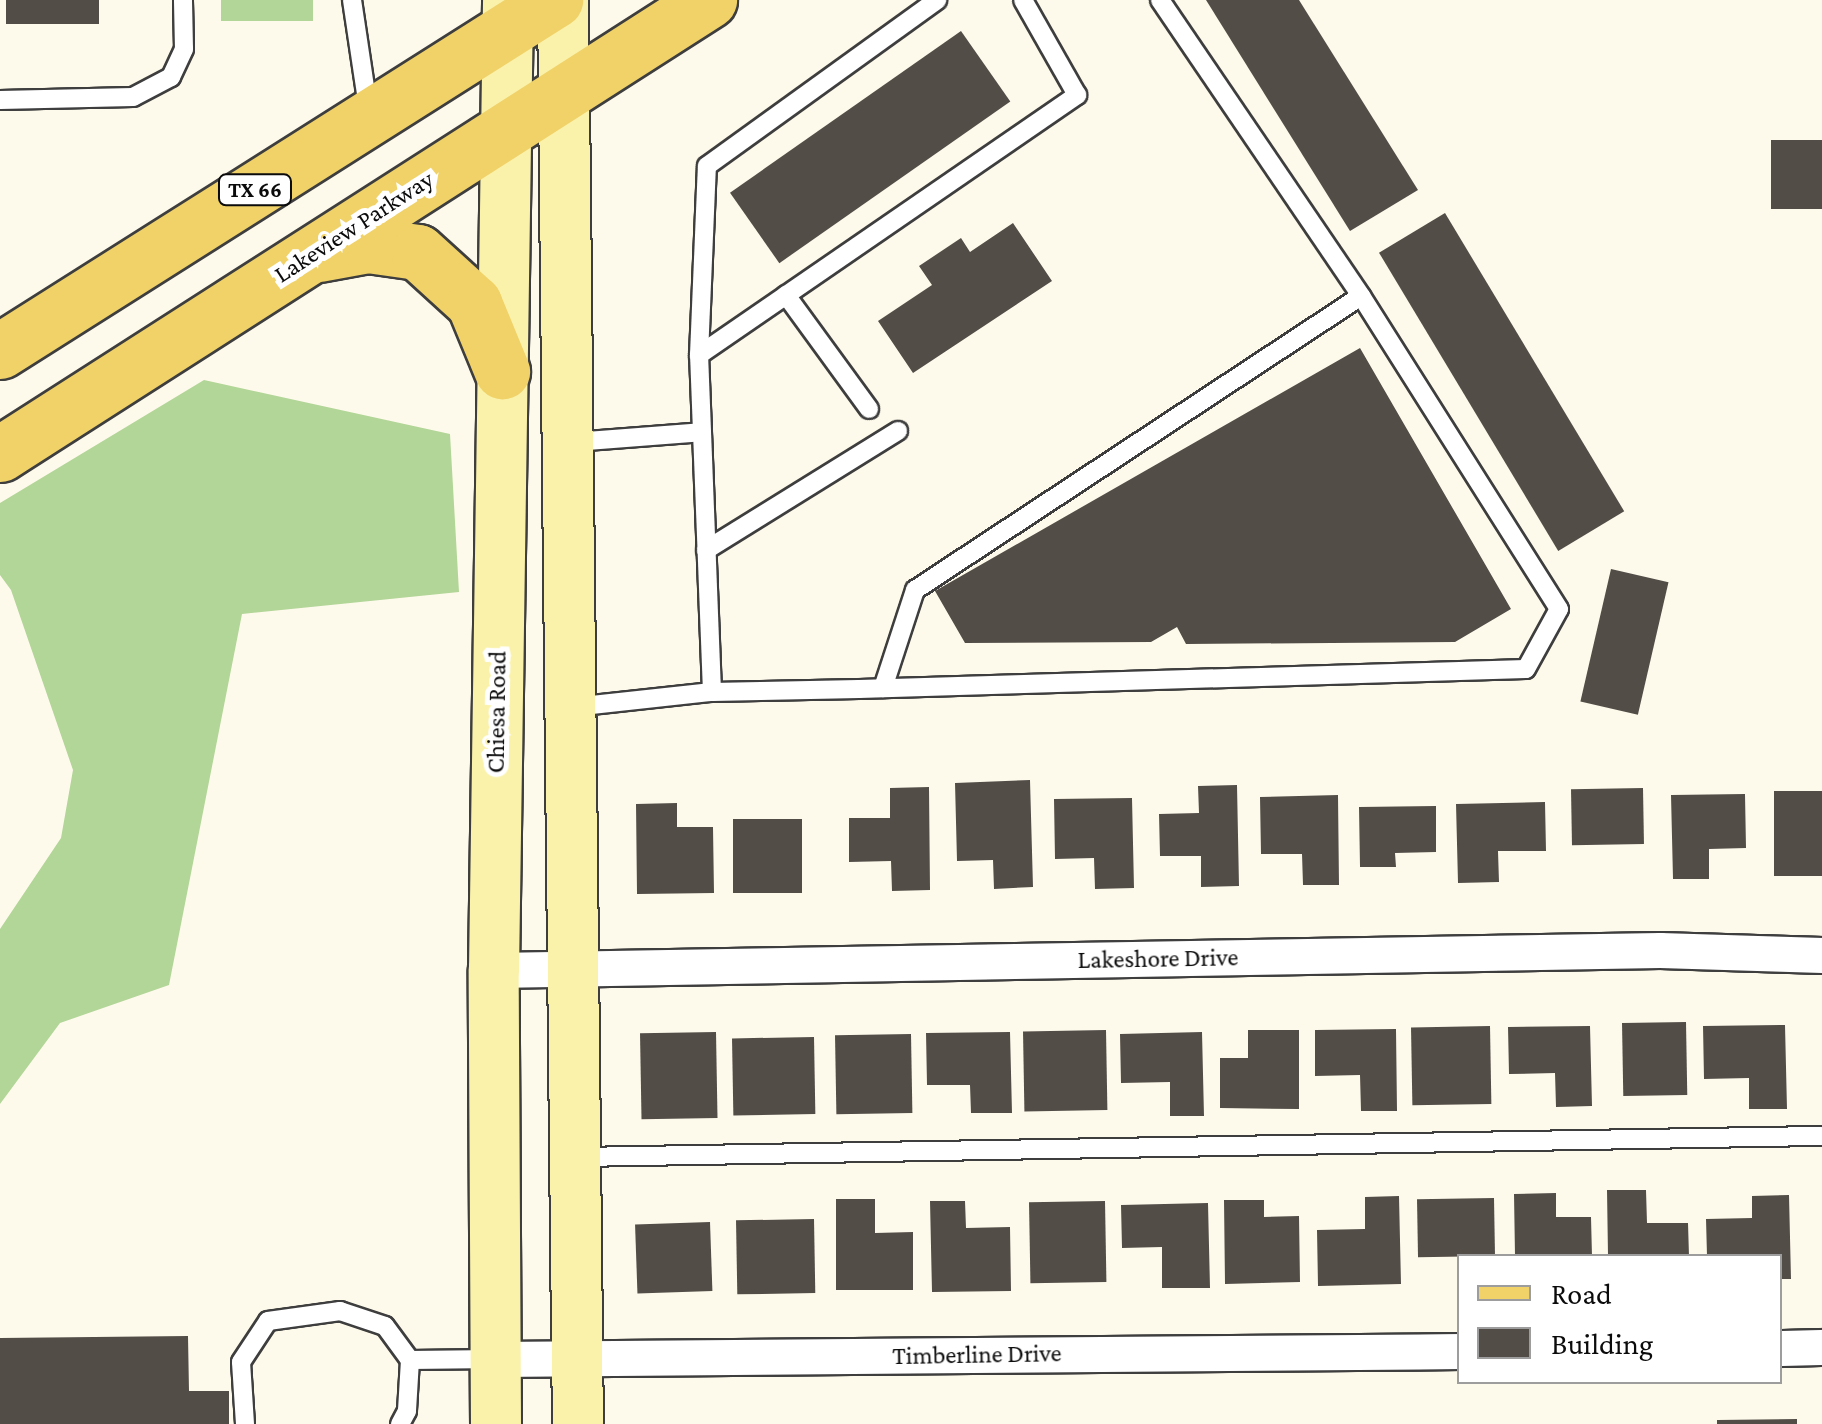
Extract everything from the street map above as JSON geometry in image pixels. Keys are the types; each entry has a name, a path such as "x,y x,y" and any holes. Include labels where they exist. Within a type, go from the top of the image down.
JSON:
{"main road":[{"name":"TX 66","path":"0,351 370,117 508,14 555,0"},
{"path":"563,0 578,1424"},
{"name":"Lakeview Parkway","path":"0,454 709,0"},
{"name":"Chiesa Road","path":"496,1424 494,970 508,14"},
{"path":"311,255 368,246 418,252 474,303 502,371"},
{"path":"500,472 525,555 539,670 548,690 570,707"}],"street":[{"name":"Lakeshore Drive","path":"494,970 1660,950 1822,955"},
{"path":"1782,1348 1822,1347"},
{"name":"Timberline Drive","path":"495,1360 1457,1350"}],"lane":[{"path":"0,100 133,97 171,77 184,49 183,0"},
{"path":"352,0 370,117"},
{"path":"712,692 699,354 707,166 936,0"},
{"path":"699,354 1077,95 1023,0"},
{"path":"570,707 712,692 1526,669 1559,609 1361,296 1160,0"},
{"path":"786,295 869,409"},
{"path":"883,688 915,590 1361,296"},
{"path":"706,550 898,431"},
{"path":"568,442 702,432"},
{"path":"575,1156 1822,1136"},
{"path":"244,1424 241,1362 268,1321 340,1311 385,1326 410,1360 407,1411 400,1424"},
{"path":"410,1360 495,1360"}],"green space":[{"path":"221,0 313,0 313,21 221,21"},
{"path":"204,380 450,434 459,592 242,614 169,985 60,1023 0,1104 0,929 61,838 73,770 11,590 0,575 0,503"}],"building":[{"path":"6,0 99,0 99,24 6,24"},
{"path":"1206,0 1299,0 1418,190 1350,231"},
{"path":"961,31 1010,101 779,263 730,193"},
{"path":"1771,140 1822,140 1822,209 1771,209"},
{"path":"1445,213 1624,511 1558,551 1379,253"},
{"path":"1013,223 1052,281 913,373 878,321 932,285 919,266 961,238 970,252"},
{"path":"1360,348 1511,609 1455,642 1186,644 1177,627 1151,642 965,643 935,591"},
{"path":"1611,569 1668,582 1638,715 1580,702"},
{"path":"1030,780 1033,887 994,889 993,860 957,861 955,783"},
{"path":"1237,785 1239,886 1201,887 1201,856 1160,856 1159,814 1199,813 1198,786"},
{"path":"929,787 930,890 892,891 891,861 849,862 849,818 890,818 890,788"},
{"path":"1643,788 1644,844 1572,845 1571,789"},
{"path":"1774,791 1822,791 1822,876 1774,876"},
{"path":"1745,794 1746,848 1709,849 1709,879 1673,879 1671,795"},
{"path":"1338,795 1339,885 1303,885 1302,854 1261,854 1260,797"},
{"path":"1132,798 1134,888 1095,889 1094,858 1055,859 1054,799"},
{"path":"1545,802 1546,851 1498,851 1499,882 1458,883 1456,804"},
{"path":"677,803 677,827 713,827 714,893 637,894 636,804"},
{"path":"1436,806 1436,852 1395,853 1396,867 1360,867 1359,807"},
{"path":"733,819 802,819 802,893 733,893"},
{"path":"1686,1022 1687,1095 1623,1096 1622,1023"},
{"path":"1785,1025 1787,1109 1749,1109 1749,1078 1704,1079 1703,1026"},
{"path":"1490,1026 1491,1104 1412,1105 1411,1027"},
{"path":"1590,1026 1592,1106 1556,1107 1555,1073 1509,1074 1508,1027"},
{"path":"1396,1029 1397,1111 1361,1111 1360,1075 1315,1076 1315,1030"},
{"path":"1106,1030 1107,1110 1024,1111 1023,1031"},
{"path":"1248,1030 1299,1030 1299,1109 1220,1108 1220,1058 1248,1058"},
{"path":"716,1032 718,1118 642,1119 640,1033"},
{"path":"1010,1032 1012,1113 971,1113 970,1085 927,1085 926,1033"},
{"path":"1202,1032 1204,1116 1170,1116 1170,1082 1121,1083 1120,1034"},
{"path":"911,1034 912,1113 836,1114 835,1035"},
{"path":"814,1037 815,1114 733,1115 732,1038"},
{"path":"1607,1190 1646,1190 1647,1223 1688,1223 1689,1254 1608,1254"},
{"path":"1556,1193 1556,1217 1591,1217 1592,1254 1515,1254 1514,1194"},
{"path":"1789,1195 1791,1279 1782,1279 1782,1254 1707,1254 1706,1219 1752,1218 1752,1196"},
{"path":"1399,1196 1401,1284 1318,1286 1317,1230 1365,1229 1365,1197"},
{"path":"1494,1198 1495,1254 1418,1257 1417,1199"},
{"path":"836,1199 875,1199 875,1233 913,1232 913,1290 836,1290"},
{"path":"1224,1200 1264,1200 1264,1217 1299,1216 1300,1282 1225,1284"},
{"path":"930,1201 965,1201 966,1228 1010,1227 1011,1291 932,1292"},
{"path":"1105,1201 1106,1282 1030,1283 1029,1202"},
{"path":"1208,1203 1210,1288 1162,1288 1162,1247 1122,1248 1121,1205"},
{"path":"814,1219 815,1293 737,1294 736,1220"},
{"path":"710,1222 712,1291 637,1294 635,1225"},
{"path":"188,1336 189,1391 229,1391 229,1424 0,1424 0,1338"},
{"path":"1797,1419 1797,1424 1717,1424 1717,1420"}]}
